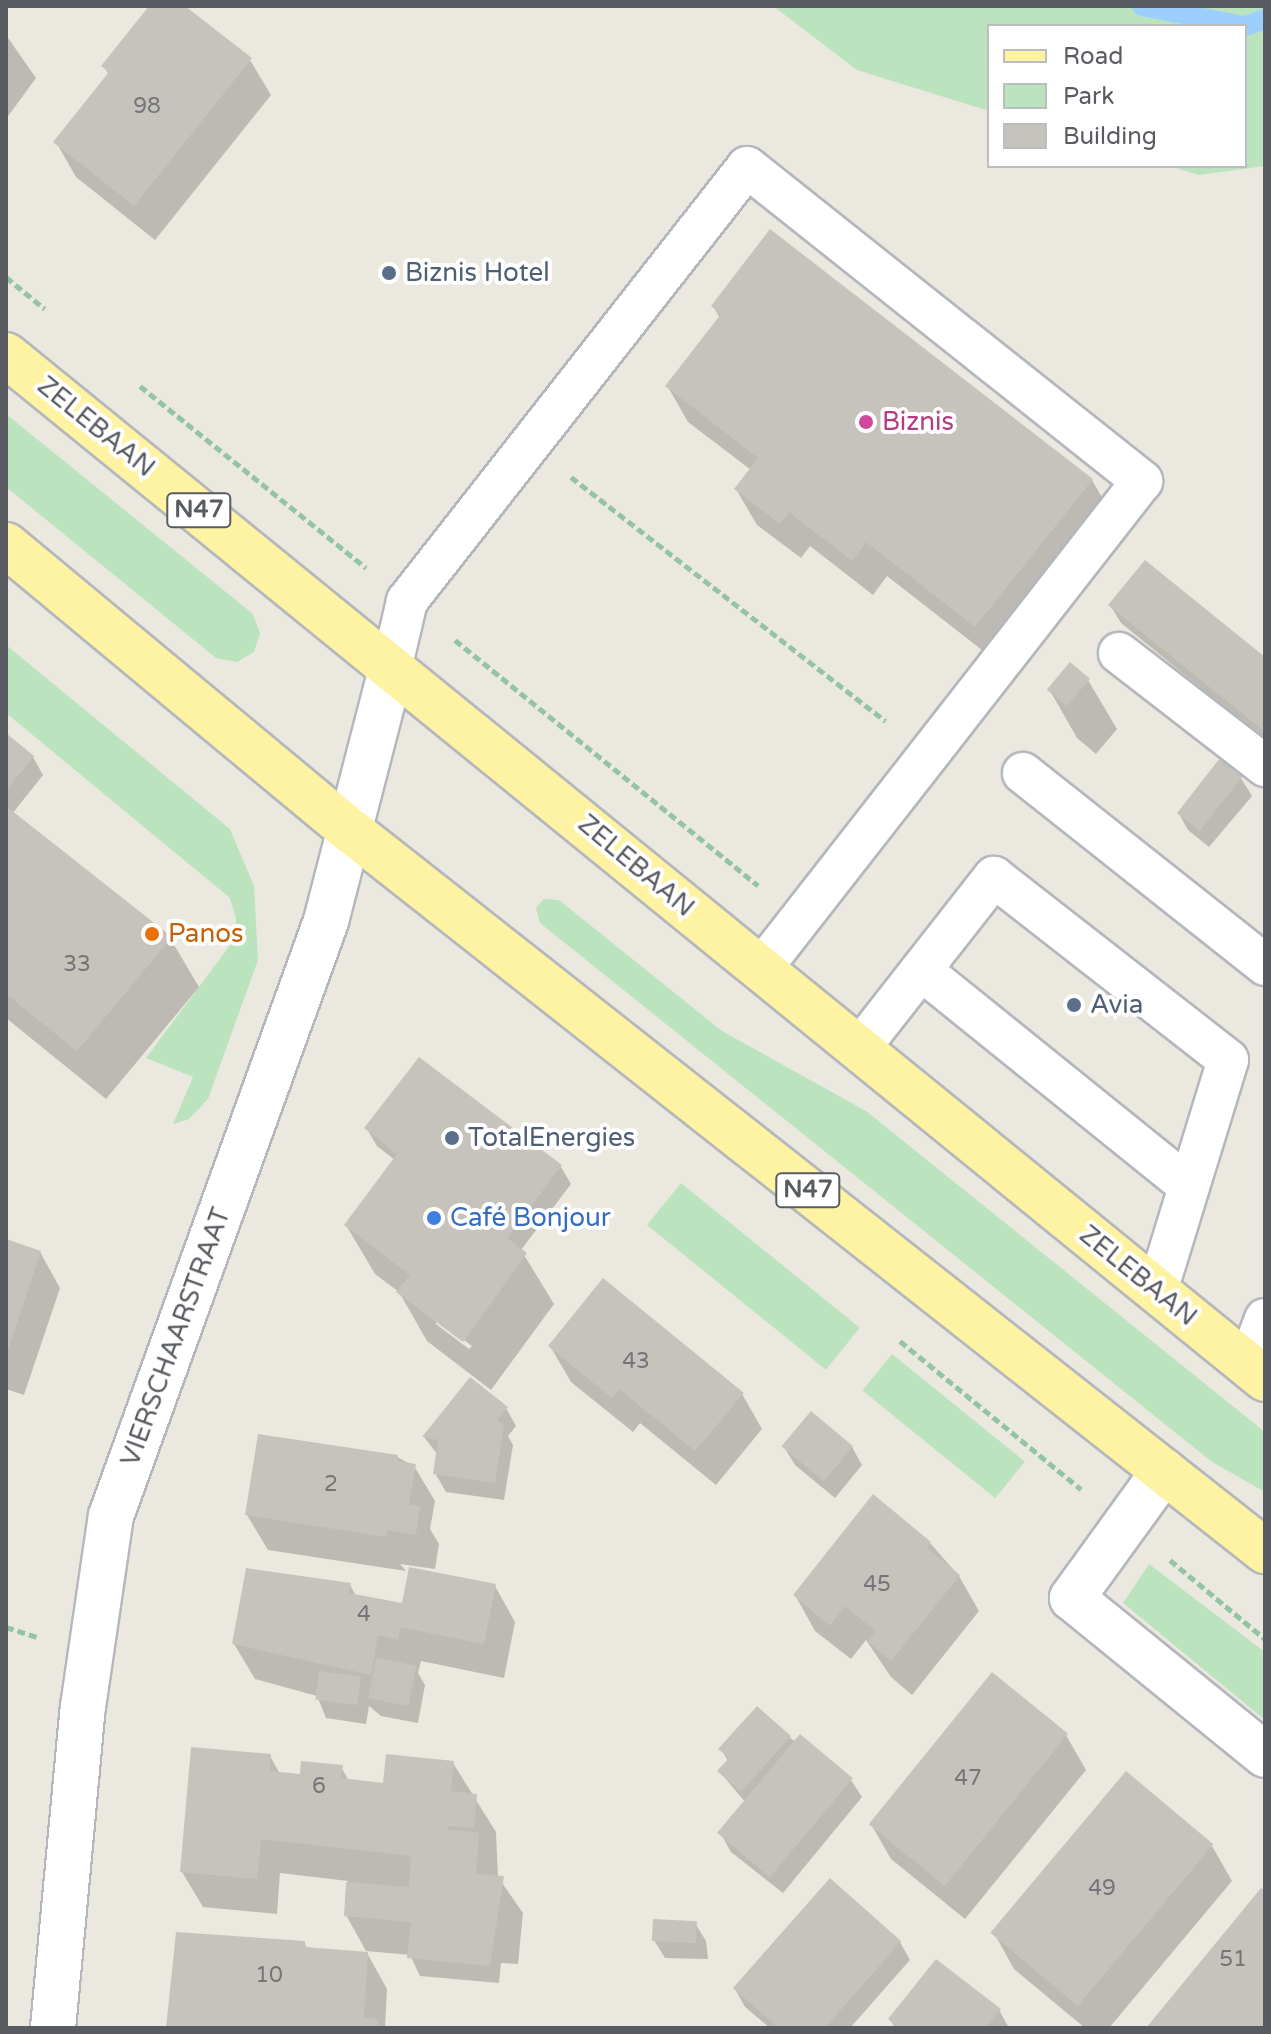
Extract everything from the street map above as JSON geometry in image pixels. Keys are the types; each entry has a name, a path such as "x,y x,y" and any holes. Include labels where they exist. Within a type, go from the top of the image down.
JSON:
{"main road":[{"name":"ZELEBAAN","path":"6,355 392,665 1256,1372"},
{"name":"N47","path":"6,545 351,831 1265,1551"}],"street":[{"name":"VIERSCHAARSTRAAT","path":"53,2028 83,1707 111,1516 326,921 392,665"},
{"path":"1164,1471 1072,1598 1265,1755"}],"lane":[{"path":"392,665 407,601 747,167 1142,481 761,969"},
{"path":"1119,653 1265,766"},
{"path":"1023,773 1265,965"},
{"path":"859,1049 994,877 1228,1060 1157,1291"},
{"path":"921,970 1189,1186"},
{"path":"1256,1372 1265,1319"}],"path":[{"path":"6,277 54,316"},
{"path":"138,383 800,919"},
{"path":"529,445 928,754"}],"green space":[{"path":"773,6 1265,6 1265,166 1199,175 1176,168 1247,168 1247,24 987,24 987,110 857,70"},
{"path":"6,414 253,614 260,633 254,652 237,662 216,658 6,487"},
{"path":"6,645 230,829 254,886 258,960 208,1099 189,1119 173,1124 193,1077 146,1058 234,940 236,919 230,898 6,713"},
{"path":"544,899 559,900 722,1031 866,1111 1265,1432 1265,1492 1212,1462 540,923 536,908"},
{"path":"681,1183 860,1328 826,1370 647,1225"},
{"path":"892,1354 1025,1462 995,1498 862,1391"},
{"path":"1149,1564 1265,1652 1265,1720 1123,1603"}],"building":[{"path":"149,6 185,6 252,58 134,206 53,142 109,72 101,66"},
{"name":"Biznis","path":"770,229 1093,479 975,627 866,542 852,561 789,512 780,524 734,489 758,458 665,386 721,314 711,306"},
{"path":"1145,560 1265,657 1265,732 1108,605"},
{"path":"1070,662 1090,679 1067,706 1047,690"},
{"path":"6,733 34,756 6,791"},
{"path":"1220,758 1243,776 1200,831 1177,813"},
{"path":"6,806 172,937 77,1051 6,994"},
{"path":"419,1057 562,1165 507,1238 527,1253 463,1342 396,1292 410,1275 344,1225 397,1154 364,1128"},
{"path":"6,1239 41,1251 7,1353 6,1352"},
{"path":"603,1278 744,1393 695,1451 619,1389 612,1398 548,1346"},
{"path":"470,1377 508,1407 497,1420 504,1425 495,1483 433,1474 438,1440 422,1437"},
{"path":"811,1411 853,1446 824,1482 781,1446"},
{"path":"258,1434 398,1455 398,1461 416,1464 409,1505 420,1506 416,1535 387,1530 386,1537 245,1515"},
{"path":"873,1494 931,1542 927,1548 960,1575 891,1661 868,1642 876,1631 845,1606 830,1626 793,1595"},
{"path":"409,1567 496,1584 484,1644 401,1627 398,1640 378,1635 371,1675 232,1644 246,1568 351,1583 349,1593 402,1603"},
{"path":"376,1658 416,1666 408,1706 368,1698"},
{"path":"319,1671 361,1676 357,1705 315,1700"},
{"path":"992,1672 1068,1734 945,1886 869,1824"},
{"path":"757,1706 791,1736 741,1792 717,1771 729,1758 718,1749"},
{"path":"800,1734 853,1778 770,1877 717,1833"},
{"path":"191,1747 271,1754 270,1771 300,1774 301,1761 343,1765 341,1778 383,1783 386,1754 454,1761 451,1791 477,1794 474,1828 448,1826 448,1830 479,1832 476,1874 504,1876 490,1966 407,1958 411,1922 344,1916 346,1882 409,1887 411,1856 261,1839 257,1879 180,1872"},
{"path":"1126,1771 1213,1844 1078,2006 990,1933"},
{"path":"830,1878 901,1941 825,2028 778,2028 733,1988"},
{"path":"1261,1888 1265,1891 1265,2028 1146,2028"},
{"path":"653,1919 697,1921 696,1943 652,1941"},
{"path":"176,1932 305,1941 305,1947 368,1952 364,2017 378,2019 377,2028 166,2028"},
{"path":"936,1959 1001,2009 985,2028 898,2028 888,2019"}],"waterway":[{"path":"1142,6 1233,24"},
{"path":"1247,25 1265,19"}],"place":[{"name":"Biznis Hotel","path":"389,273"},
{"name":"Biznis","path":"866,422"},
{"name":"Panos","path":"152,934"},
{"name":"Avia","path":"1074,1005"},
{"name":"TotalEnergies","path":"452,1138"},
{"name":"Café Bonjour","path":"434,1218"}]}
